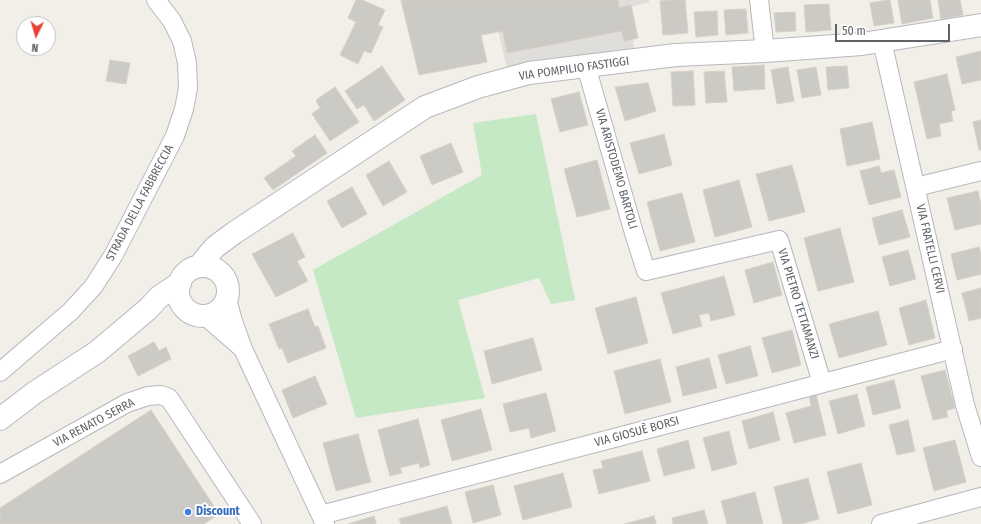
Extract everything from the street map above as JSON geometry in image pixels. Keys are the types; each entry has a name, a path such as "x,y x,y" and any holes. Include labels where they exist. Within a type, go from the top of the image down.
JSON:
{"street":[{"name":"STRADA DELLA FABBRECCIA","path":"0,372 72,310 93,287 113,256 175,136 184,109 188,88 187,63 182,41 172,21 156,0"},
{"path":"759,0 765,51"},
{"name":"VIA POMPILIO FASTIGGI","path":"199,266 215,247 234,233 425,107 478,87 529,74 586,66 676,55 765,51 862,44 981,25"},
{"name":"VIA FRATELLI CERVI","path":"882,41 965,405 981,457"},
{"name":"VIA ARISTODEMO BARTOLI","path":"586,66 646,271"},
{"path":"916,188 981,171"},
{"path":"234,233 228,258 226,289 224,305 212,314 205,316 196,315 183,305 180,298 178,291 182,277 192,268 207,266 214,268 220,273 226,289 233,321 243,349 323,520"},
{"name":"VIA PIETRO TETTAMANZI","path":"646,271 779,240 822,383"},
{"path":"0,419 34,393 97,352 148,310 159,297 180,283"},
{"path":"148,310 183,305"},
{"path":"205,316 243,349"},
{"name":"VIA GIOSUÈ BORSI","path":"323,520 822,383 953,349"},
{"name":"VIA RENATO SERRA","path":"0,474 127,403 148,396 161,395 170,398 248,523"},
{"path":"881,524 981,497"}],"shaded area":[{"path":"491,0 649,0 649,2 630,7 634,51 507,69"}],"green space":[{"path":"536,114 575,300 551,304 539,278 458,300 485,398 356,418 313,270 482,175 473,123"}],"building":[{"path":"356,0 362,0 385,10 378,25 383,27 371,53 364,51 358,64 340,55 356,22 348,18"},
{"path":"401,0 618,0 619,8 631,5 638,38 624,41 622,31 507,53 503,31 481,35 487,62 419,75"},
{"path":"685,0 688,33 663,35 660,1"},
{"path":"890,0 894,23 874,26 870,3"},
{"path":"898,0 930,0 933,18 902,24"},
{"path":"938,0 960,0 963,15 941,19"},
{"path":"829,4 831,30 806,32 804,5"},
{"path":"746,9 748,33 726,35 724,10"},
{"path":"717,11 718,35 696,37 694,12"},
{"path":"795,12 796,31 776,32 774,13"},
{"path":"981,51 981,80 962,84 956,57"},
{"path":"110,60 130,63 126,84 106,81"},
{"path":"764,65 765,89 734,91 732,67"},
{"path":"382,66 405,100 374,121 364,105 357,109 345,91"},
{"path":"847,66 849,88 828,90 826,67"},
{"path":"788,67 794,101 777,104 771,70"},
{"path":"816,67 821,95 802,98 797,70"},
{"path":"693,71 695,105 673,106 671,72"},
{"path":"724,71 727,102 706,103 704,72"},
{"path":"947,74 955,110 951,111 953,121 939,124 941,136 927,139 914,82"},
{"path":"648,83 656,111 625,121 615,87"},
{"path":"335,87 359,122 330,141 312,114 320,108 316,100"},
{"path":"579,92 588,125 560,132 551,99"},
{"path":"981,120 981,150 979,150 973,122"},
{"path":"872,122 880,159 847,166 840,129"},
{"path":"664,134 672,165 639,174 630,143"},
{"path":"315,135 327,153 273,190 264,178 296,156 292,151"},
{"path":"451,143 463,172 432,185 420,156"},
{"path":"597,160 610,209 577,217 564,169"},
{"path":"389,161 407,192 383,206 366,175"},
{"path":"792,165 805,212 769,221 756,174"},
{"path":"879,166 881,173 894,170 901,197 869,205 860,171"},
{"path":"739,180 752,227 715,237 703,190"},
{"path":"352,187 367,214 342,228 327,201"},
{"path":"978,191 981,204 981,224 955,230 947,198"},
{"path":"682,193 695,242 660,251 647,202"},
{"path":"902,210 910,237 879,245 872,218"},
{"path":"840,228 854,282 818,291 804,238"},
{"path":"293,233 305,257 297,261 308,281 276,297 252,254"},
{"path":"979,247 981,255 981,274 957,280 951,254"},
{"path":"908,250 916,279 890,286 882,257"},
{"path":"773,262 782,295 754,303 745,270"},
{"path":"724,276 735,315 711,321 709,313 699,315 702,326 673,334 661,293"},
{"path":"981,288 981,318 969,321 962,293"},
{"path":"636,297 648,343 608,354 595,308"},
{"path":"926,300 935,338 909,345 899,308"},
{"path":"308,309 315,327 318,326 326,348 288,363 282,348 279,349 269,324"},
{"path":"878,311 887,345 839,358 829,324"},
{"path":"792,330 801,365 772,373 762,338"},
{"path":"533,338 542,370 492,384 484,351"},
{"path":"154,342 159,351 166,347 171,359 138,376 128,356"},
{"path":"750,346 758,376 726,384 718,355"},
{"path":"709,358 717,388 683,396 676,367"},
{"path":"660,359 671,402 625,414 614,371"},
{"path":"945,370 955,408 946,411 948,417 933,420 921,376"},
{"path":"315,376 327,404 293,418 282,390"},
{"path":"894,380 901,408 873,415 866,387"},
{"path":"546,393 556,431 531,438 529,428 510,432 503,404"},
{"path":"816,394 826,435 794,443 786,413 811,406 809,396"},
{"path":"857,394 865,426 838,434 829,401"},
{"path":"481,409 492,450 452,461 441,420"},
{"path":"151,410 219,514 204,524 0,524 0,508"},
{"path":"773,412 780,440 749,449 742,421"},
{"path":"418,419 430,465 420,468 419,463 400,468 402,473 390,476 378,430"},
{"path":"908,420 915,451 897,455 889,425"},
{"path":"729,431 737,464 712,471 703,438"},
{"path":"358,434 371,482 336,491 323,443"},
{"path":"688,440 695,468 664,476 657,449"},
{"path":"955,440 966,482 934,491 923,448"},
{"path":"642,451 650,481 599,494 593,470 603,468 601,461"},
{"path":"861,463 872,505 838,514 827,472"},
{"path":"563,473 572,507 523,520 514,486"},
{"path":"808,478 819,519 801,524 783,524 774,487"},
{"path":"493,485 501,515 473,523 465,492"},
{"path":"755,492 763,524 727,524 721,501"},
{"path":"447,506 452,524 401,524 399,519"},
{"path":"704,510 708,524 673,524 672,518"},
{"path":"374,516 376,524 348,524"},
{"path":"654,516 656,524 624,524"}],"place":[{"name":"Discount","path":"188,512"}]}
